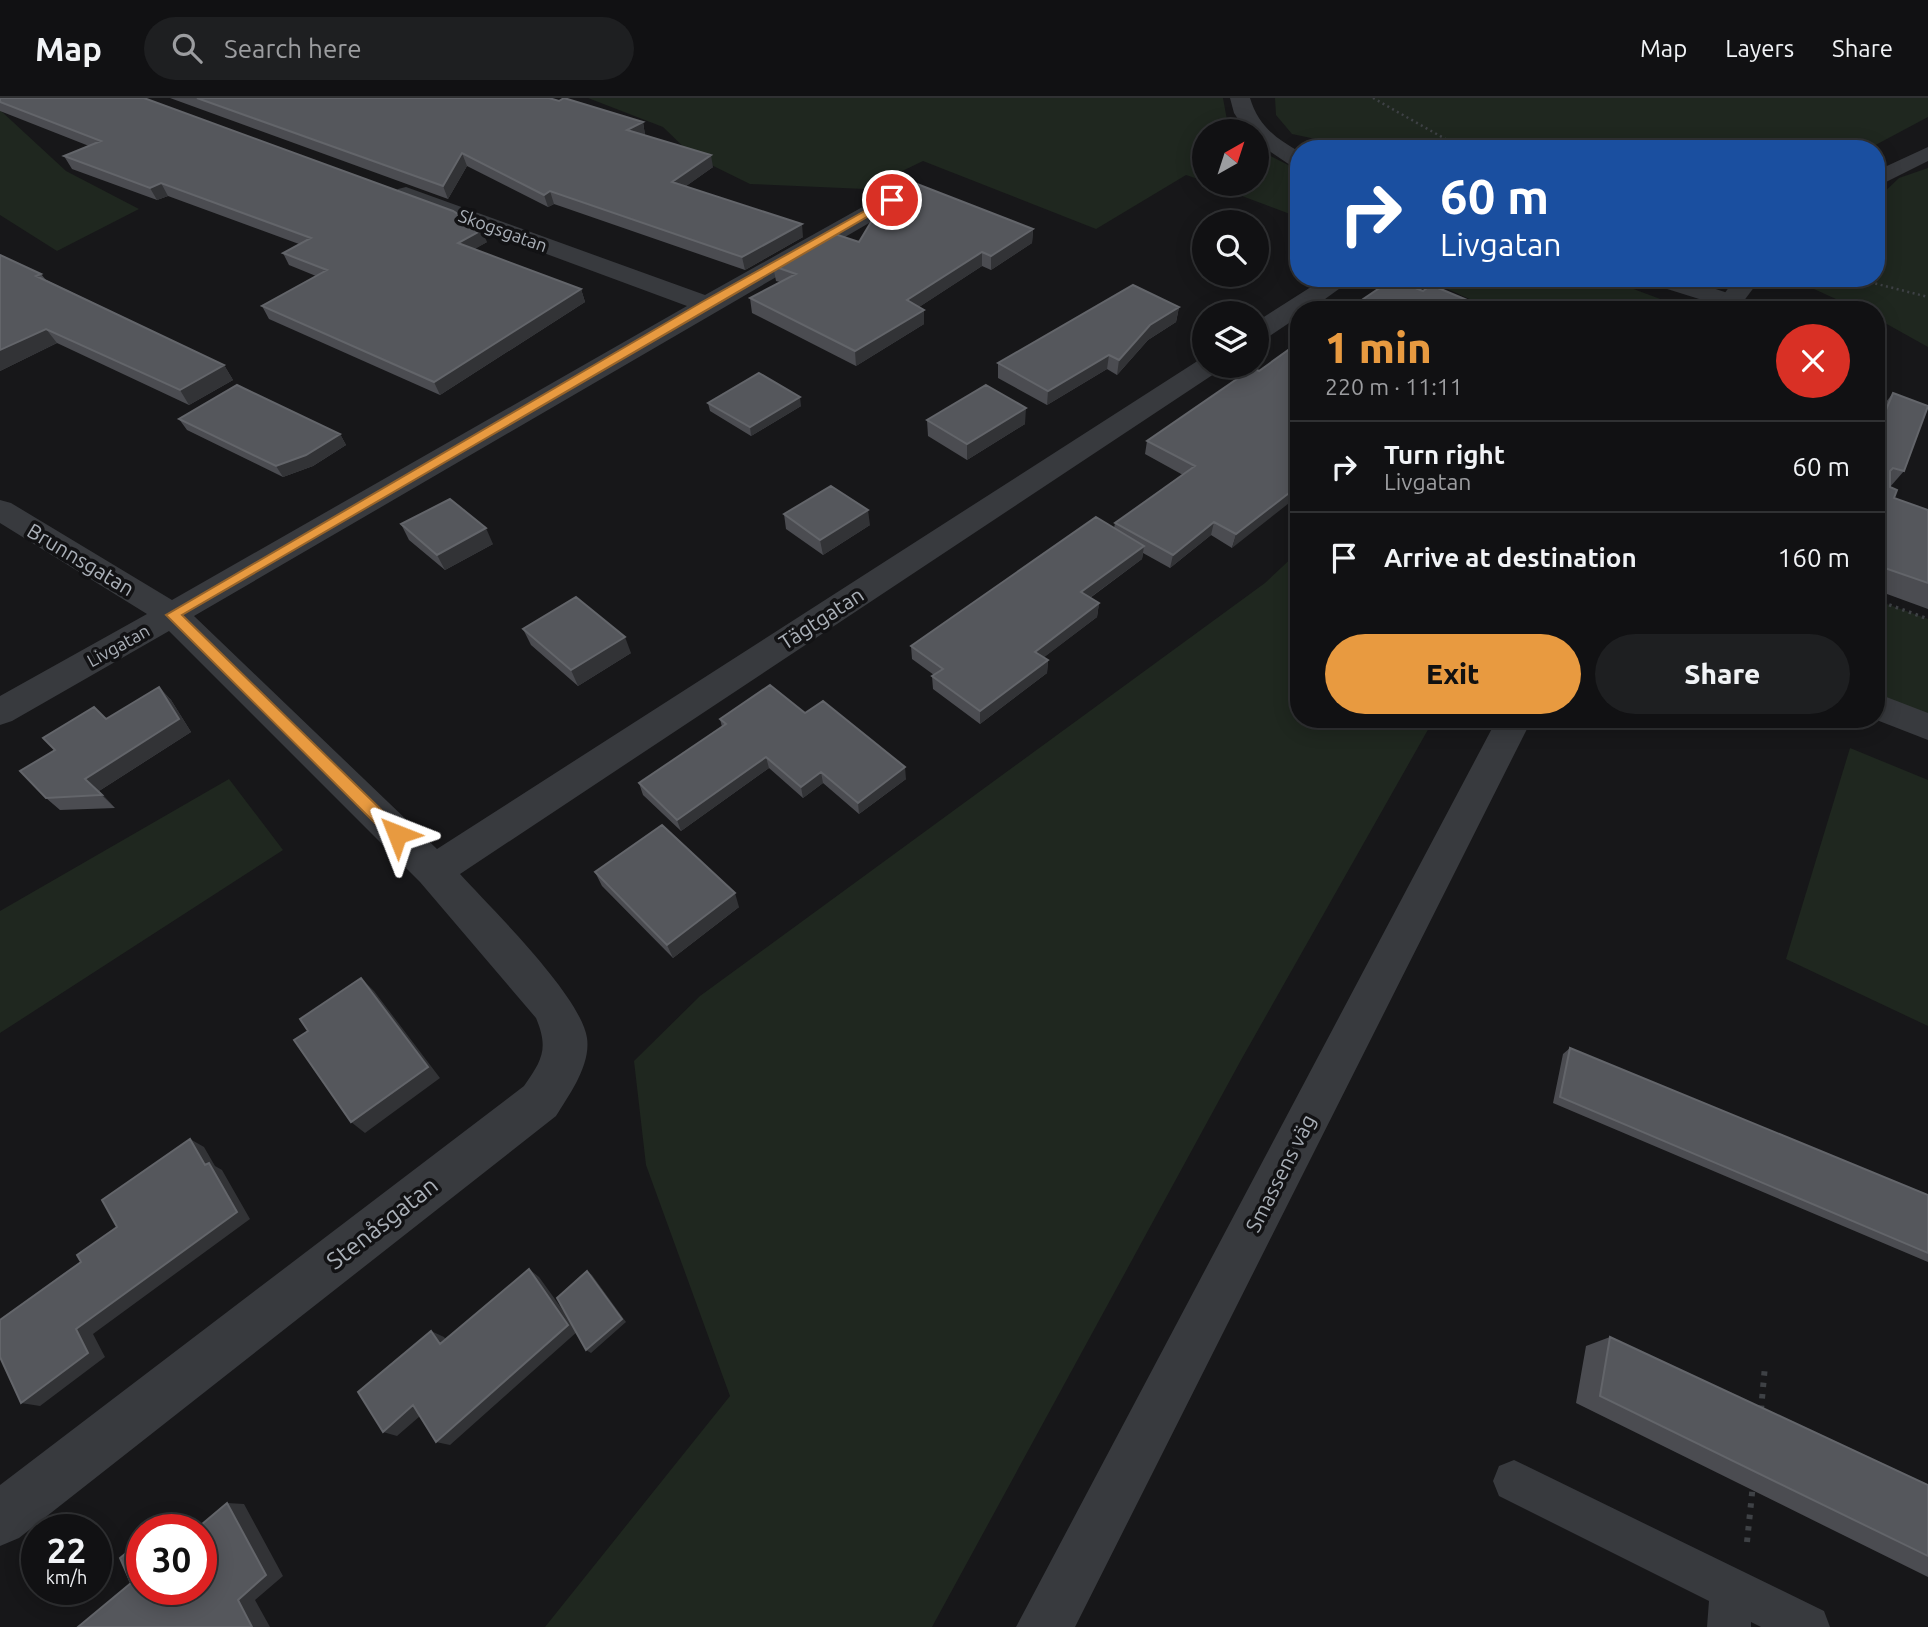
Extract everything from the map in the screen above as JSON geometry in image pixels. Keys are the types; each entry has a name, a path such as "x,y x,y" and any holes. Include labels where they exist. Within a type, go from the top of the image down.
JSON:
{"street":[{"path":"1240,98 1248,119"},
{"path":"1269,143 1290,156"},
{"path":"1885,175 1928,153"},
{"name":"Skogsgatan","path":"392,189 706,304"},
{"name":"Livgatan","path":"0,712 173,615 706,304 892,200"},
{"path":"1307,301 1328,287"},
{"path":"1680,287 1716,301"},
{"path":"1729,301 1741,287"},
{"path":"1269,326 1290,312"},
{"name":"Tägtgatan","path":"434,871 1192,376"},
{"name":"Brunnsgatan","path":"0,510 173,615 434,871"},
{"path":"1885,710 1928,727"},
{"name":"Smassens väg","path":"1045,1627 1510,728"},
{"name":"Stenåsgatan","path":"0,1519 540,1101 561,1069 566,1038 551,1005 434,871"}],"lane":[{"path":"1514,1481 1734,1604 1808,1627"}],"path":[{"path":"1373,98 1447,140"},
{"path":"1885,286 1928,298"},
{"path":"1885,603 1928,620"},
{"path":"1759,1420 1765,1366"},
{"path":"1734,1604 1754,1474"}],"shaded area":[{"path":"588,98 1223,98 1227,119 1192,119 1192,177 1186,175 1096,229 923,161 865,189 750,184 693,156 663,127"},
{"path":"1275,98 1928,98 1928,117 1885,140 1320,140 1292,134 1276,115"},
{"path":"0,110 66,171 139,209 57,251 0,215"},
{"path":"1269,155 1290,166 1290,214 1242,196 1269,196"},
{"path":"1928,168 1928,347 1885,323 1885,301 1840,301 1810,287 1885,287 1885,191 1899,178"},
{"path":"1443,287 1628,287 1663,300 1663,301 1474,301"},
{"path":"1290,560 1290,728 1429,728 1241,1060 932,1627 545,1627 730,1396 646,1165 634,1061 700,996 1265,583"},
{"path":"1885,603 1928,619 1928,727 1885,710"},
{"path":"1850,748 1928,780 1928,1026 1786,959"},
{"path":"229,779 283,850 0,1033 0,911"}],"building":[{"path":"0,98 144,98 453,211 482,230 458,243 581,289 434,382 262,306 327,270 283,253 311,238 161,183 150,188 64,156 101,141 0,102"},
{"path":"197,98 549,98 559,101 564,98 643,122 627,130 711,155 672,182 802,224 742,257 550,191 544,195 462,153 443,186"},
{"path":"899,177 1033,229 991,256 982,252 907,300 924,310 855,351 750,298 796,274 773,266 832,233 859,242 874,217 890,219 894,216 884,212 889,200 905,187"},
{"path":"0,255 41,274 36,276 224,365 180,390 46,329 0,350"},
{"path":"1133,285 1179,307 1150,325 1119,360 1109,355 1048,391 998,363"},
{"path":"1381,287 1413,287 1423,291 1428,287 1436,287 1469,301 1360,301"},
{"path":"1290,349 1290,492 1236,534 1214,522 1173,555 1115,523 1195,466 1147,441 1238,378 1269,378 1269,364"},
{"path":"759,373 800,397 750,427 708,403"},
{"path":"237,385 340,434 306,455 276,466 179,419"},
{"path":"986,385 1026,408 967,444 927,420"},
{"path":"1893,393 1928,406 1904,471 1893,468 1890,471 1890,487 1897,490 1894,498 1928,510 1928,583 1885,568 1885,412"},
{"path":"831,486 868,510 820,540 784,514"},
{"path":"450,499 486,528 437,555 401,524"},
{"path":"1096,517 1144,546 1081,592 1099,603 1035,652 1048,660 980,711 932,676 943,669 911,646"},
{"path":"576,597 625,637 571,670 523,629"},
{"path":"770,685 805,713 823,701 905,767 858,803 821,772 801,787 766,757 677,820 639,783 726,724 720,719"},
{"path":"159,687 179,719 85,779 102,795 46,798 20,771 55,750 43,738 94,707 106,719"},
{"path":"662,825 735,893 667,945 595,872"},
{"path":"361,978 428,1067 351,1122 294,1040 308,1031 300,1019"},
{"path":"1570,1048 1928,1195 1928,1253 1560,1097"},
{"path":"190,1139 205,1165 209,1163 237,1212 76,1329 88,1353 21,1403 0,1357 0,1320 81,1262 77,1255 117,1227 102,1200"},
{"path":"529,1269 568,1325 436,1442 413,1405 383,1432 358,1392 431,1331 440,1344"},
{"path":"587,1271 622,1319 586,1350 557,1298"},
{"path":"1610,1337 1928,1485 1928,1556 1600,1396"},
{"path":"227,1503 266,1575 238,1600 252,1627 78,1627 104,1605 112,1605 112,1599 126,1587 126,1605 217,1605 217,1514 214,1514"},
{"path":"126,1553 126,1572 120,1558"}],"route":[{"path":"397,834 173,615 706,304 892,200"}]}
